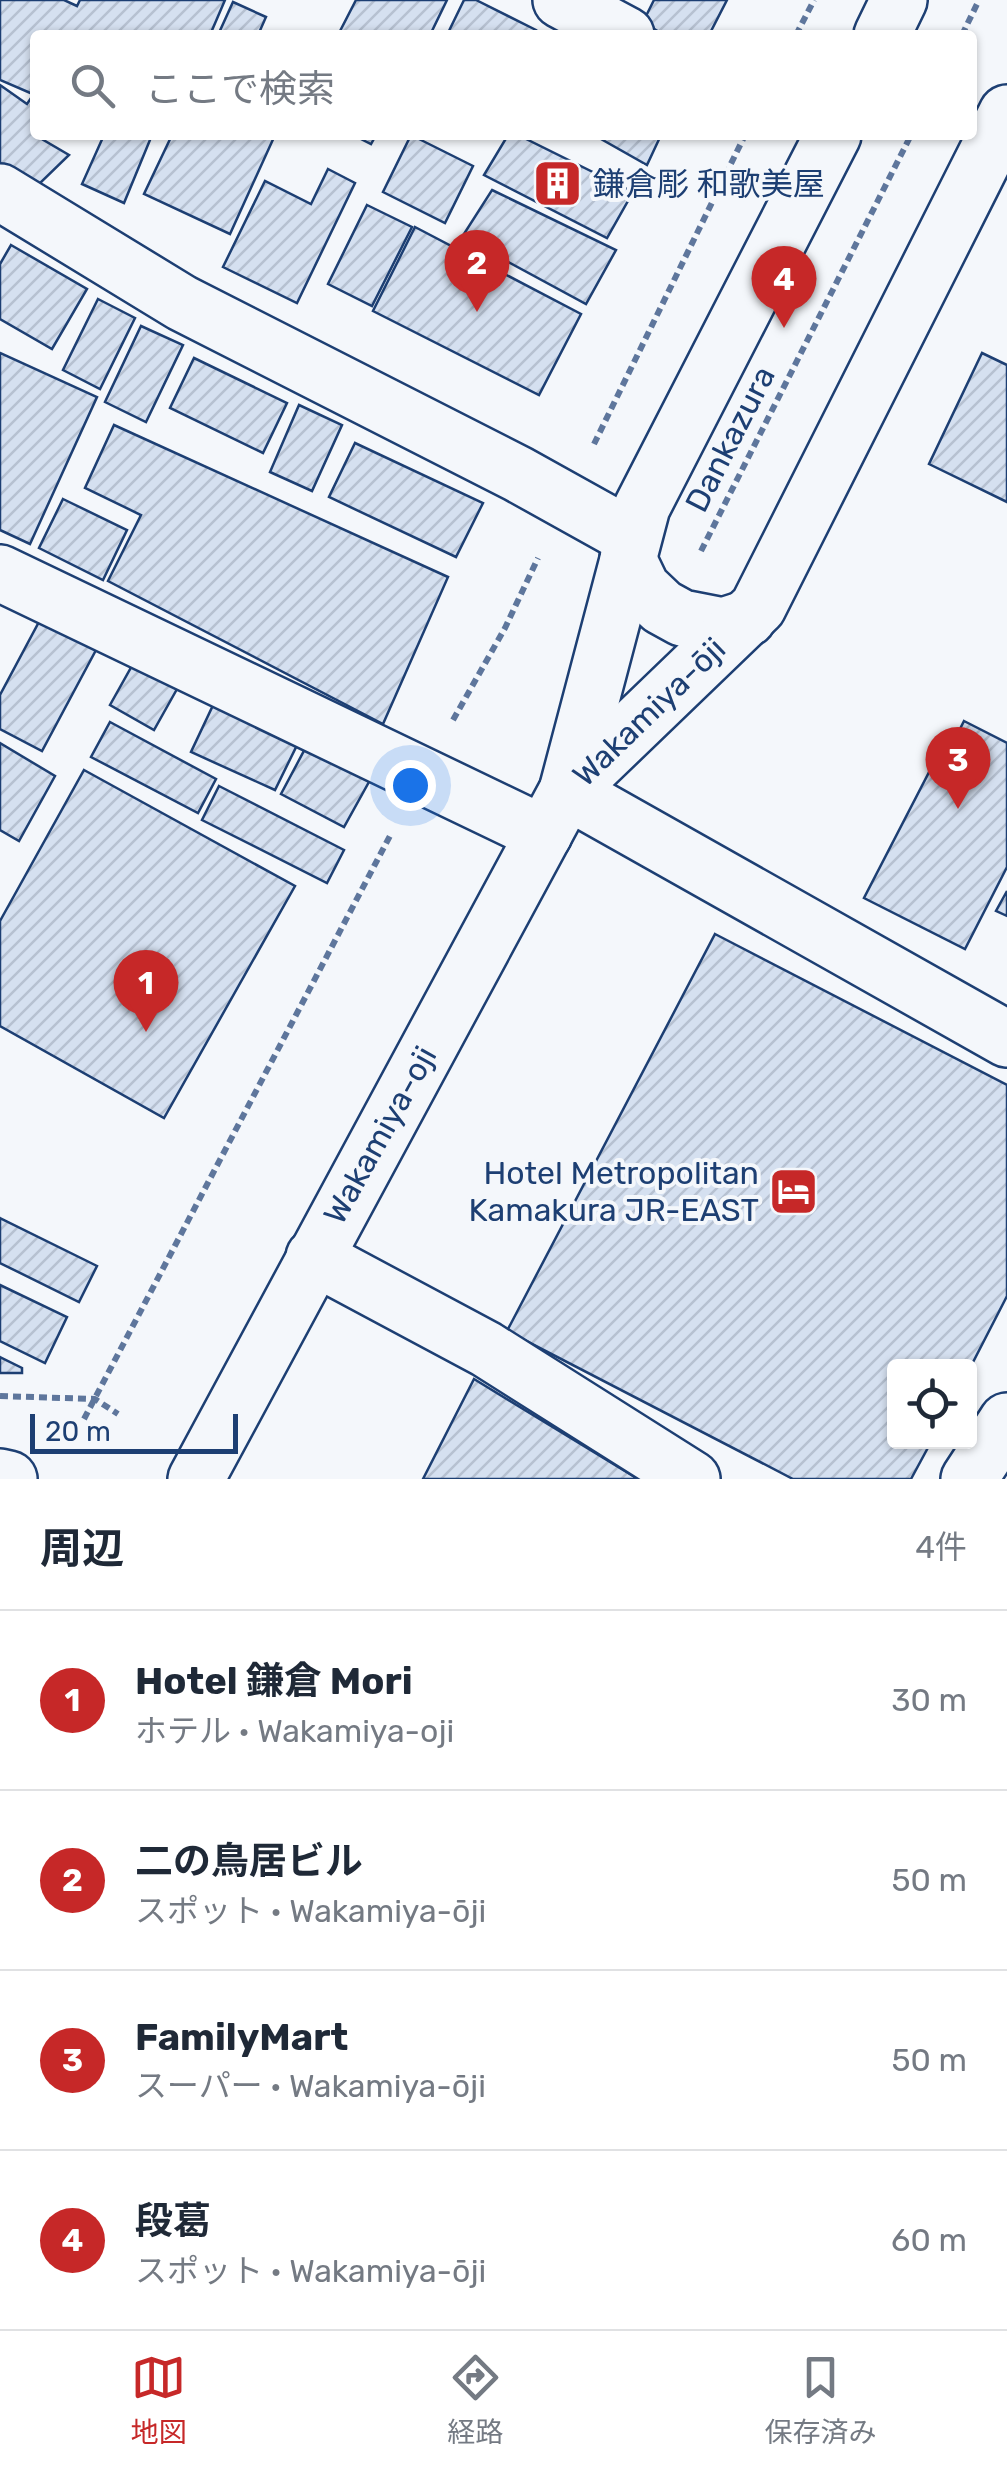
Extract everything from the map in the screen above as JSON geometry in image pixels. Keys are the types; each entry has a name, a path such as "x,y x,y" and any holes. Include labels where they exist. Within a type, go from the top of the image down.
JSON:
{"main road":[{"path":"561,0 617,30"},
{"path":"885,30 900,0"},
{"name":"Wakamiya-ōji","path":"555,813 748,618 764,597 1007,113"},
{"name":"Wakamiya-ōji","path":"555,813 642,507 826,140"},
{"path":"0,192 182,302 518,474 631,549 642,588 662,608 682,618 723,626 748,618"},
{"path":"0,573 555,813 1007,1039"},
{"name":"Wakamiya-oji","path":"196,1479 555,813"},
{"path":"314,1257 486,1349 692,1479"},
{"path":"969,1479 1007,1420"},
{"path":"0,1477 9,1479"}],"path":[{"path":"799,30 814,0"},
{"path":"965,30 980,0"},
{"name":"Dankazura","path":"701,551 908,140"},
{"path":"0,1396 95,1399 118,1414"}],"building":[{"path":"0,0 64,0 77,6 80,0 225,0 212,30 30,30 30,93 0,80"},
{"path":"356,0 447,0 432,30 341,30"},
{"path":"464,0 476,0 536,30 449,30"},
{"path":"654,0 727,0 712,30 656,30 643,22"},
{"path":"233,2 266,17 260,30 220,30"},
{"path":"0,85 27,104 30,100 30,140 44,140 69,155 34,189 0,166"},
{"path":"102,140 150,140 124,203 82,184"},
{"path":"170,140 273,140 230,234 144,194"},
{"path":"409,140 421,140 473,166 445,223 383,192"},
{"name":"鎌倉彫 和歌美屋","path":"505,140 528,140 633,192 607,238 484,175"},
{"path":"603,140 659,140 647,165"},
{"path":"328,169 355,183 297,303 223,267 265,181 311,204"},
{"path":"492,190 616,250 586,304 462,237"},
{"path":"367,205 412,227 372,306 328,284"},
{"path":"415,227 581,314 539,395 373,311"},
{"path":"11,245 87,289 52,349 0,319 0,264"},
{"path":"98,299 135,318 100,389 63,370"},
{"path":"141,326 183,345 146,422 105,402"},
{"path":"0,353 97,397 30,544 0,530"},
{"path":"982,353 1007,365 1007,502 929,464"},
{"path":"194,358 287,403 263,453 170,408"},
{"path":"299,405 342,425 312,491 270,472"},
{"path":"114,425 448,577 383,724 108,581 141,515 85,488"},
{"path":"355,443 483,503 456,557 329,497"},
{"path":"63,499 127,530 103,580 39,548"},
{"path":"40,620 96,650 42,751 0,729 0,695"},
{"path":"133,664 177,689 154,730 110,705"},
{"path":"216,699 301,737 275,790 191,752"},
{"path":"964,721 1007,743 1007,867 965,949 864,898 942,747 949,751"},
{"path":"110,722 216,779 198,813 91,757"},
{"path":"0,743 55,776 19,841 0,830"},
{"path":"306,747 370,780 344,827 281,794"},
{"path":"84,770 295,886 164,1118 0,1026 0,921"},
{"path":"219,786 344,850 327,883 202,820"},
{"path":"1007,891 1007,916 996,911"},
{"name":"Hotel Metropolitan Kamakura JR-EAST","path":"715,934 1007,1085 1007,1296 975,1359 887,1359 887,1449 927,1449 911,1479 793,1479 507,1331"},
{"path":"0,1218 97,1266 79,1302 0,1263"},
{"path":"0,1285 67,1317 45,1363 0,1341"},
{"path":"0,1357 22,1368 22,1373 0,1373"},
{"path":"474,1379 638,1479 423,1479"}],"place":[{"name":"鎌倉彫 和歌美屋","path":"558,184"},
{"name":"二の鳥居ビル","path":"477,312"},
{"name":"段葛","path":"784,328"},
{"name":"FamilyMart","path":"958,809"},
{"name":"Hotel 鎌倉 Mori","path":"146,1032"},
{"name":"Hotel Metropolitan Kamakura JR-EAST","path":"794,1191"}]}
